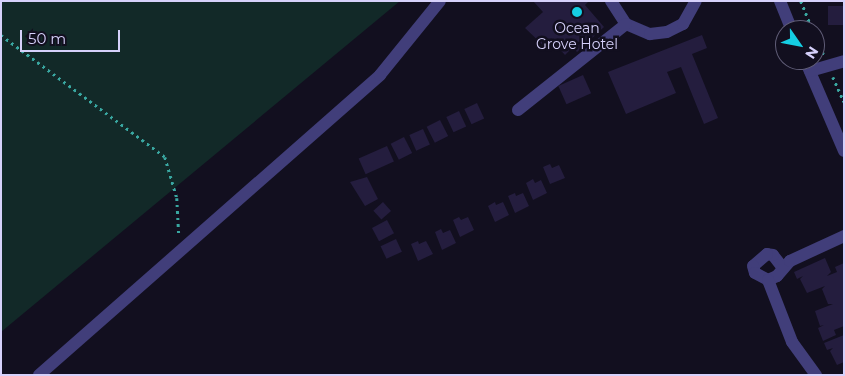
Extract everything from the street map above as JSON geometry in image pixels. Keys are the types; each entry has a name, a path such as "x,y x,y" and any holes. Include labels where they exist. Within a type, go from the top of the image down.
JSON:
{"street":[{"path":"39,375 380,75 440,1"},
{"path":"611,1 626,24 650,34 667,32 683,24 696,1"},
{"path":"780,1 788,20"},
{"path":"518,110 626,24"},
{"path":"825,64 844,61"},
{"path":"810,70 844,152"},
{"path":"768,280 790,260 844,236"},
{"path":"768,280 749,275 758,252 773,256 783,268"},
{"path":"768,280 792,342 816,375"},
{"path":"804,358 805,375"}],"path":[{"path":"801,1 809,20"},
{"path":"1,35 166,157 177,198 179,252"}],"green space":[{"path":"1,1 400,1 1,332"}],"building":[{"path":"533,1 589,1 585,5 604,27 577,52 573,47 565,55 556,45 549,51 525,28 543,12"},
{"path":"828,6 844,6 844,25 828,25"},
{"path":"702,35 707,48 692,54 718,118 704,124 681,67 667,72 676,93 626,114 608,72"},
{"path":"583,75 591,93 566,104 558,86"},
{"path":"477,103 484,118 471,124 464,109"},
{"path":"459,111 466,126 453,132 446,117"},
{"path":"440,120 448,136 435,143 427,127"},
{"path":"423,129 430,145 416,151 409,135"},
{"path":"404,137 412,153 399,160 391,144"},
{"path":"387,146 394,162 366,174 359,159"},
{"path":"550,164 552,168 559,165 565,178 550,184 543,167"},
{"path":"367,177 378,199 365,206 350,182"},
{"path":"533,179 535,183 541,180 547,193 533,200 526,183"},
{"path":"515,193 516,196 523,193 529,206 515,213 508,196"},
{"path":"383,202 391,211 381,220 373,211"},
{"path":"495,202 496,205 503,202 509,215 495,222 488,206"},
{"path":"459,217 461,220 468,217 474,230 460,237 453,220"},
{"path":"387,220 394,233 379,241 372,228"},
{"path":"441,229 443,233 450,230 456,243 442,250 435,232"},
{"path":"396,239 402,252 387,259 381,246"},
{"path":"418,241 419,244 426,241 433,254 418,261 411,244"},
{"path":"825,258 831,272 827,276 837,272 835,267 844,263 844,326 834,330 836,335 823,341 818,328 824,325 820,326 815,311 833,304 828,304 822,289 825,286 807,293 800,279 803,276 797,279 794,272"},
{"path":"844,335 844,362 837,365 830,351 833,348 827,350 824,343"}],"place":[{"name":"Ocean Grove Hotel","path":"577,12"}]}
